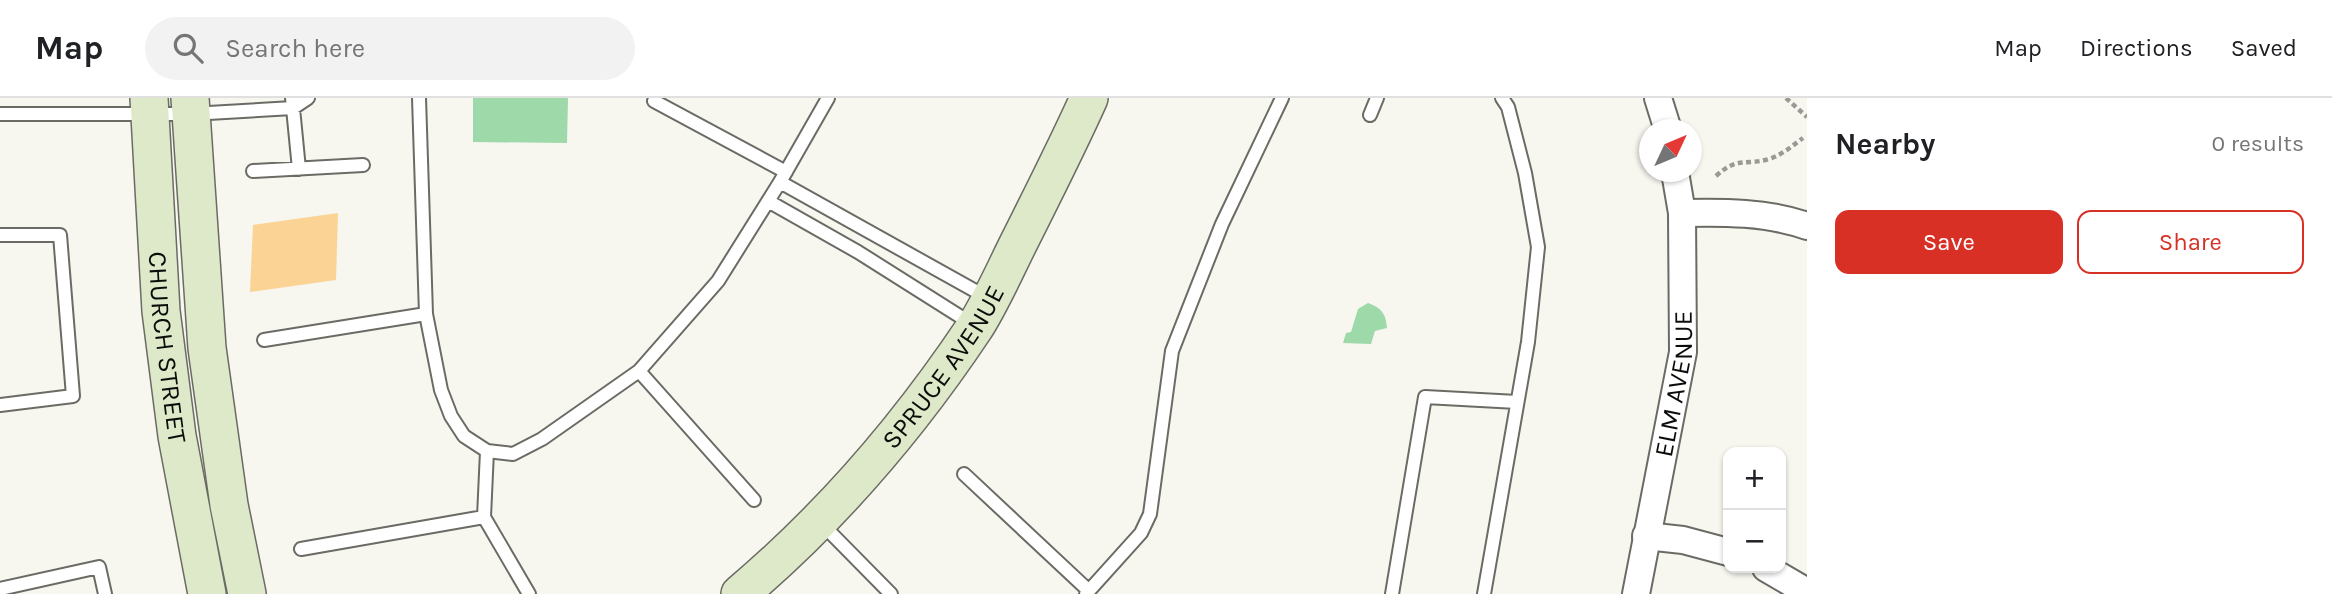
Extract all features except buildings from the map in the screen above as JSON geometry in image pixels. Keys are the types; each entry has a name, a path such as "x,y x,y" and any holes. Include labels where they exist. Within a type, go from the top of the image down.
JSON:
{"main road":[{"name":"SPRUCE AVENUE","path":"740,594 819,520 869,468 913,413 983,313 1089,98"},
{"name":"CHURCH STREET","path":"149,106 161,311 177,436 207,594"},
{"name":"CHURCH STREET","path":"191,106 206,348 229,505 247,594"}],"street":[{"path":"1658,98 1665,119"},
{"name":"ELM AVENUE","path":"1636,594 1684,352 1682,213 1677,182"},
{"path":"1682,213 1721,212 1791,220 1807,226"},
{"path":"1646,536 1683,540 1723,551"},
{"path":"1775,573 1807,592"}],"lane":[{"path":"0,114 149,106 293,103 308,98"},
{"path":"419,98 426,314 441,390 451,416 464,436 487,451 513,454 542,439 639,371 718,281 783,177 828,98"},
{"path":"964,474 1088,592 1141,533 1150,514 1172,351 1222,224 1282,98"},
{"path":"1370,115 1377,98"},
{"path":"1485,594 1528,342 1538,247 1525,173 1508,107 1502,98"},
{"path":"654,101 783,177 983,313"},
{"path":"293,103 299,169"},
{"path":"253,172 363,165"},
{"path":"768,201 858,252 983,313"},
{"path":"0,235 60,235 73,396 0,405"},
{"path":"264,340 426,314"},
{"path":"639,371 754,500"},
{"path":"1392,594 1425,397 1517,402"},
{"path":"487,451 484,517 529,594"},
{"path":"301,549 484,517"},
{"path":"819,520 891,594"},
{"path":"0,589 99,567 105,594"}],"path":[{"path":"1786,98 1807,117"},
{"path":"1716,176 1727,166 1739,162 1766,160 1782,154 1803,138"}],"shaded area":[{"path":"473,98 568,98 567,143 473,142"},
{"path":"1368,303 1382,312 1387,328 1375,331 1371,344 1343,343 1346,333 1351,332 1358,309"}]}
